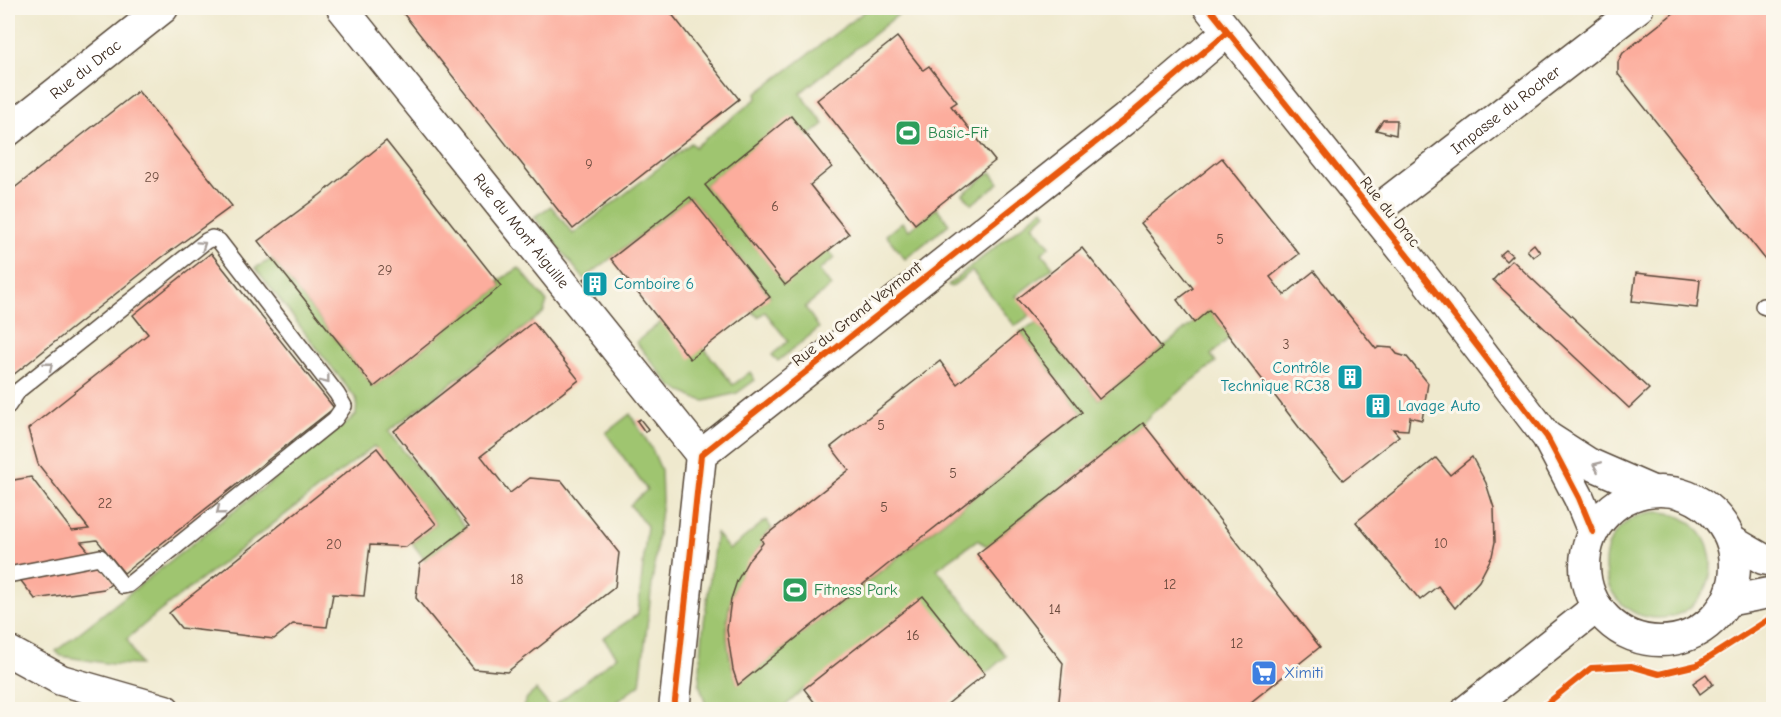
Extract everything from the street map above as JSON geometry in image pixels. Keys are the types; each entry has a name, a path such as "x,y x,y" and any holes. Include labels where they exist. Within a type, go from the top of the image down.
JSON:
{"street":[{"name":"Rue du Drac","path":"8,131 163,8"},
{"name":"Rue du Mont Aiguille","path":"342,8 701,455"},
{"name":"Rue du Drac","path":"1209,8 1414,264 1547,437"},
{"name":"Impasse du Rocher","path":"1373,213 1638,8"},
{"name":"Rue du Grand Veymont","path":"701,455 1125,119 1227,32"},
{"path":"1547,437 1588,463 1650,490 1678,492 1702,503 1714,512 1722,523 1732,541 1735,558 1735,574 1727,601 1714,618 1699,631 1670,641 1655,641 1633,636 1616,627 1597,607 1590,593 1584,568 1588,543 1603,516 1617,503 1650,490"},
{"path":"1547,437 1580,498 1593,532"},
{"path":"674,710 701,455"},
{"path":"1732,541 1763,559 1773,561"},
{"path":"1727,601 1773,592"},
{"path":"1467,710 1597,607"},
{"path":"8,651 61,680 165,710"}],"lane":[{"path":"8,406 19,390 212,238 219,241 338,394 344,406 335,418 128,585 123,586 100,557 8,574"}],"green space":[{"path":"869,8 902,8 904,10 800,93 824,124 808,137 791,117 705,185 785,284 828,250 835,258 819,270 831,286 805,307 819,328 778,361 772,355 788,341 765,312 758,317 752,311 770,296 690,197 584,279 534,217 551,206 573,234 691,143 695,147 757,98 756,94"},
{"path":"991,172 999,183 972,204 963,194"},
{"path":"937,208 949,224 905,259 886,235 902,222 909,230"},
{"path":"1043,209 1046,213 1033,225 1050,246 1042,253 1053,267 1016,296 1030,315 1015,326 972,271 951,287 948,285"},
{"path":"272,259 374,387 501,286 498,281 519,268 547,302 543,313 388,432 466,528 425,560 412,543 436,524 374,446 127,639 140,665 111,664 61,656 56,651 356,415 357,400 255,268"},
{"path":"1209,310 1230,337 1211,355 1216,362 1143,423 987,546 977,540 937,569 1006,656 985,674 804,689 782,709 707,709 699,683 703,630 716,533 729,550 766,520 772,529 761,539 763,543 750,559 733,593 729,610 728,646 738,684 1082,412 1020,332 1037,323 1099,399"},
{"path":"661,322 704,348 733,385 750,372 755,380 737,393 705,401 671,386 636,342"},
{"path":"630,414 652,449 661,470 662,501 640,684 607,709 522,709 527,698 536,690 551,708 617,656 603,638 638,614 647,526 630,505 647,490 606,433"},
{"path":"1658,512 1678,516 1695,528 1707,545 1711,565 1707,585 1695,602 1678,614 1658,618 1638,614 1621,602 1609,585 1605,565 1609,545 1621,528 1638,516"}],"building":[{"path":"399,8 667,8 739,99 573,229"},
{"path":"1680,8 1773,8 1773,269 1618,74 1618,62 1623,53"},
{"name":"Basic-Fit","path":"897,37 923,70 929,66 957,102 951,106 995,161 915,224 817,100"},
{"path":"138,91 232,206 161,258 8,379 8,193"},
{"path":"791,116 832,167 810,185 849,234 785,285 705,185"},
{"path":"1383,120 1397,120 1396,135 1376,130"},
{"path":"386,141 501,286 374,387 258,241 320,195"},
{"path":"1222,158 1299,254 1270,277 1284,295 1314,271 1376,349 1379,347 1392,348 1397,354 1407,357 1428,383 1422,420 1410,417 1408,430 1393,429 1399,436 1343,480 1301,430 1209,310 1194,323 1177,300 1193,288 1141,223"},
{"path":"690,197 770,297 690,359 611,259"},
{"path":"1534,244 1540,252 1533,257 1527,250"},
{"path":"1082,248 1162,348 1099,399 1017,299"},
{"path":"1506,250 1512,255 1506,261 1500,255"},
{"path":"211,253 334,408 124,573 97,540 81,542 114,582 104,589 35,599 8,564 8,481 31,477 72,531 89,529 38,464 28,429 148,334 133,315"},
{"path":"1512,260 1649,389 1629,408 1493,280"},
{"name":"Comboire 6","path":"593,273 606,289 597,295 584,279"},
{"path":"1636,273 1700,280 1697,308 1632,301"},
{"path":"533,322 579,380 481,456 510,493 530,478 562,481 619,553 615,587 507,672 474,669 416,598 420,564 469,526 394,431"},
{"path":"1020,332 1082,412 738,685 733,670 727,630 731,599 737,581 748,561 763,543 761,539 849,470 831,447 940,361 957,384"},
{"path":"640,419 648,429 645,432 637,421"},
{"path":"1143,423 1320,647 1241,710 1058,710 1063,663 977,554"},
{"path":"377,448 436,524 406,547 370,545 364,596 333,594 327,627 293,624 274,639 181,628 169,613"},
{"path":"1472,457 1486,483 1494,508 1495,542 1492,556 1479,581 1455,608 1438,586 1420,600 1356,522 1436,458 1450,475"},
{"path":"923,596 985,674 940,710 868,710 852,708 849,704 845,707 815,703 804,689"},
{"path":"1706,674 1713,684 1700,694 1693,683"}],"cycle path":[{"path":"1209,8 1414,264 1547,437 1579,498 1593,532"},
{"path":"674,710 701,455 1125,119 1227,32"},
{"path":"1539,710 1591,668 1631,666 1659,674 1697,665 1774,616"}],"place":[{"name":"Basic-Fit","path":"908,133"},
{"name":"Comboire 6","path":"595,284"},
{"name":"Contrôle Technique RC38","path":"1350,377"},
{"name":"Lavage Auto","path":"1378,406"},
{"name":"Fitness Park","path":"795,590"},
{"name":"Ximiti","path":"1264,673"}]}
